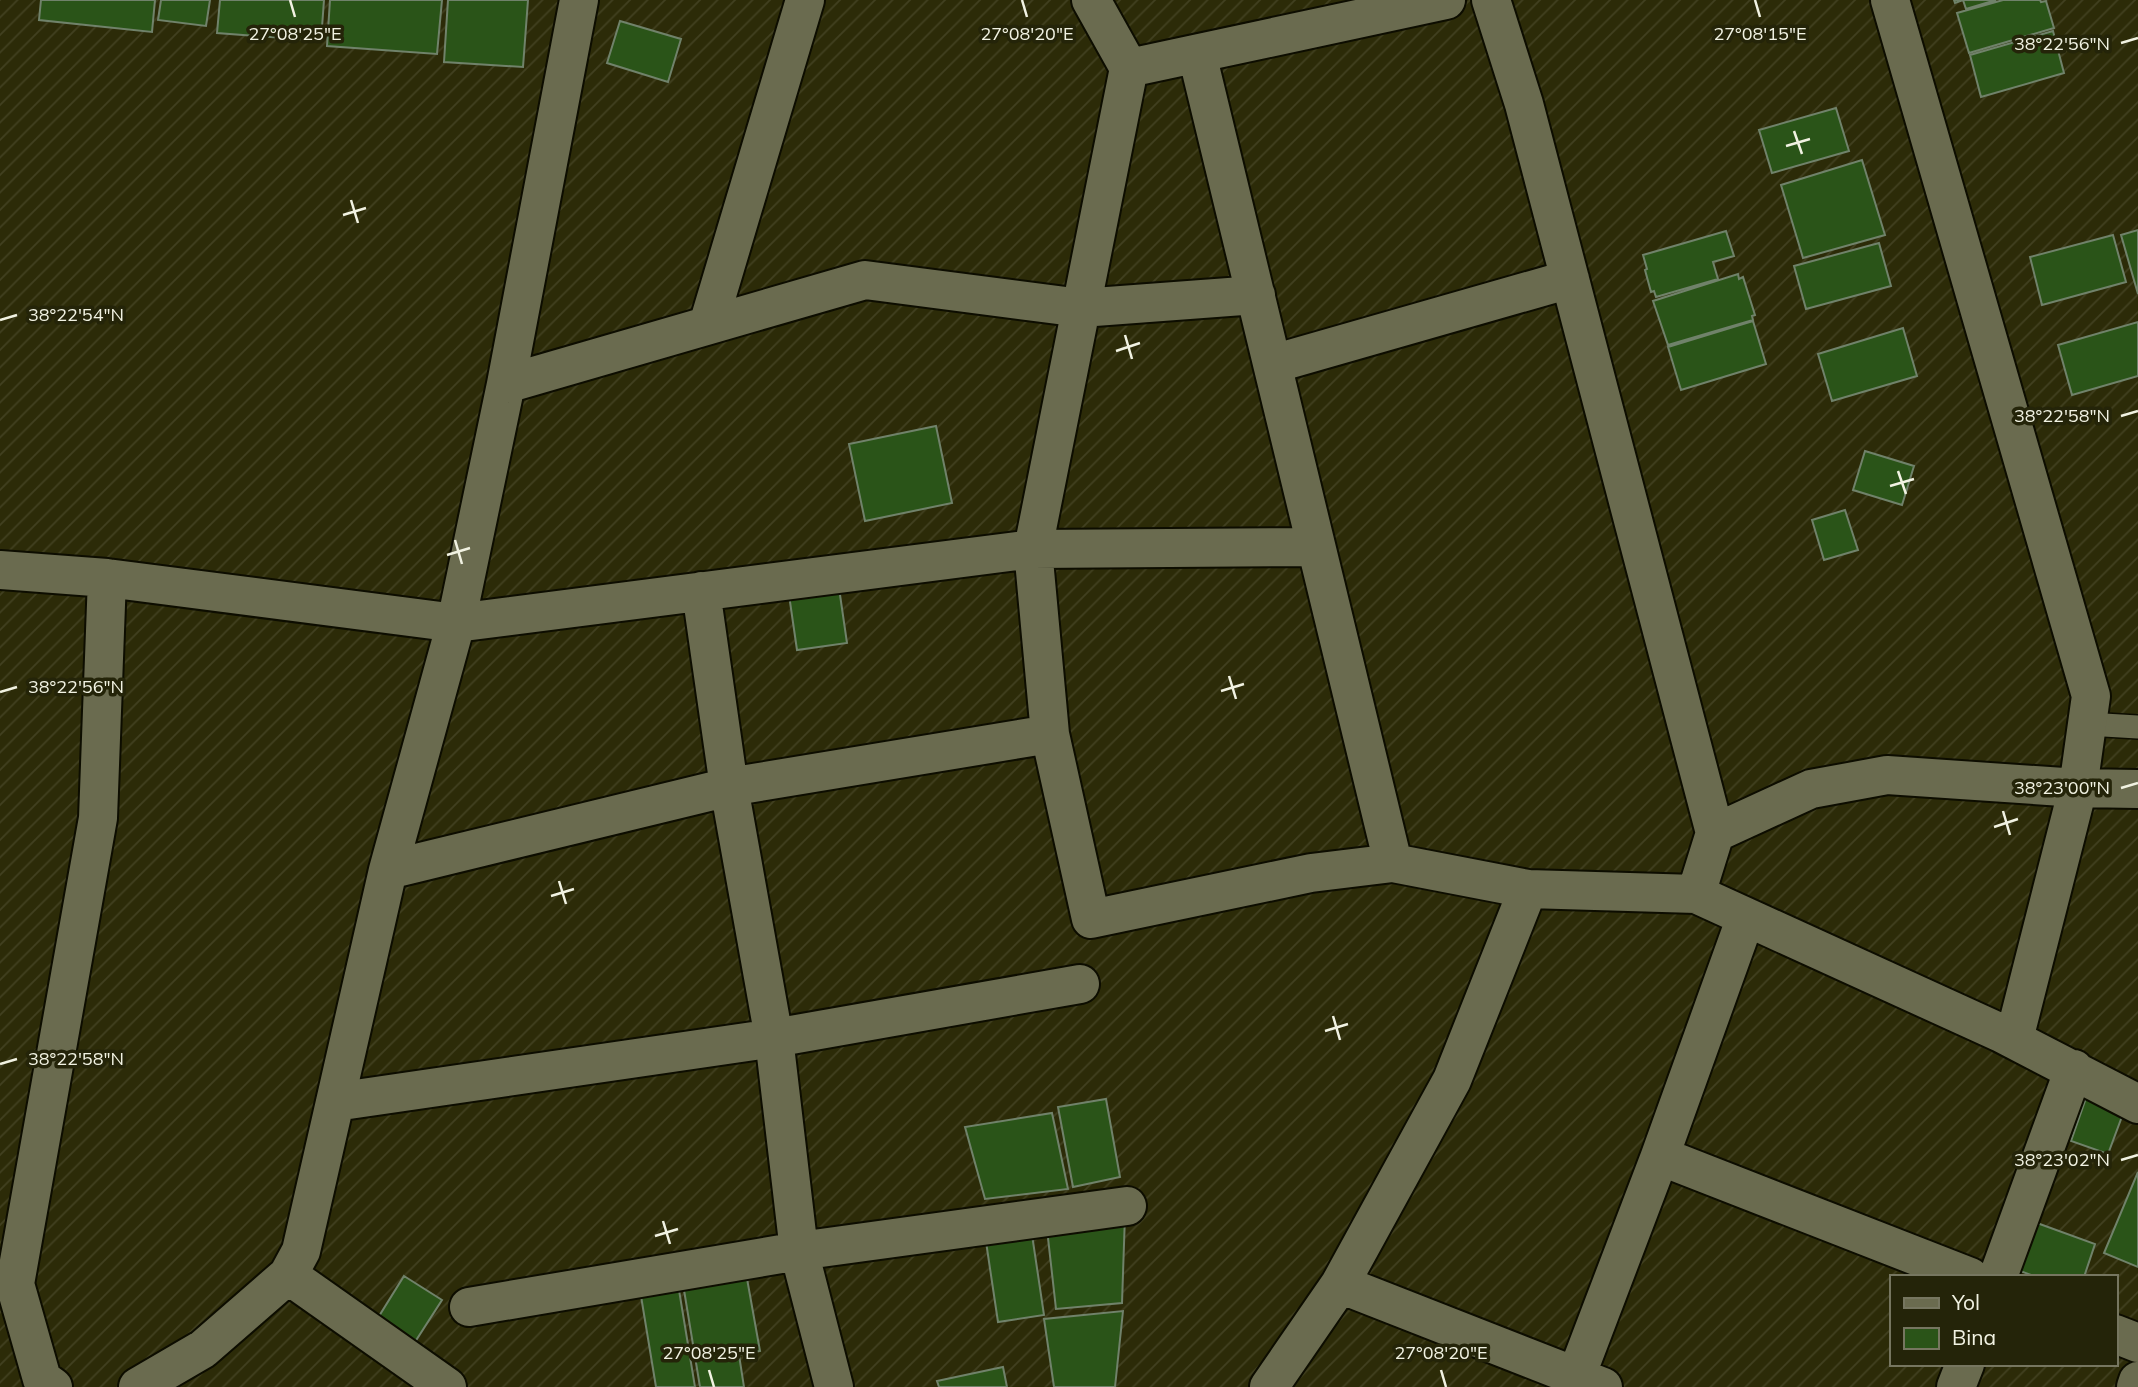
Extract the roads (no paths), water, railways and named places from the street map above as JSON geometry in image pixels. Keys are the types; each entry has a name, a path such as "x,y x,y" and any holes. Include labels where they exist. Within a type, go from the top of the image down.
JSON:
{"street":[{"path":"138,1387 203,1349 288,1275 301,1251 388,870 456,623 506,384 579,0"},
{"path":"708,325 805,0"},
{"path":"1091,0 1129,68 1033,550 1050,734 1091,919 1311,873 1393,863 1528,890 1696,894 2014,1040 2138,1104"},
{"path":"1129,68 1446,0"},
{"path":"1491,0 1524,104 1715,834 1696,894"},
{"path":"1890,0 2091,696 2078,788 2014,1040"},
{"path":"1197,54 1393,863"},
{"path":"1273,364 1570,279"},
{"path":"506,384 866,280 1081,308 1256,295"},
{"path":"0,570 107,578 456,623 1033,550 1316,547"},
{"path":"53,1387 42,1379 15,1284 98,818 107,578"},
{"path":"701,591 729,787 774,1038 800,1251 834,1387"},
{"path":"388,870 729,787 1050,734"},
{"path":"1715,834 1811,789 1887,775 2078,788 2138,789"},
{"path":"1269,1387 1340,1284 1452,1080 1528,890"},
{"path":"1340,1284 1584,1383 1660,1156 1746,917"},
{"path":"335,1102 774,1038 1080,984"},
{"path":"1999,1275 2074,1069"},
{"path":"1660,1156 1965,1275"},
{"path":"469,1307 800,1251 1127,1206"},
{"path":"288,1275 447,1387"},
{"path":"2117,1335 2138,1343"},
{"path":"1956,1387 1964,1366"},
{"path":"2136,1387 2138,1381"}],"lane":[{"path":"2087,724 2138,727"}]}
